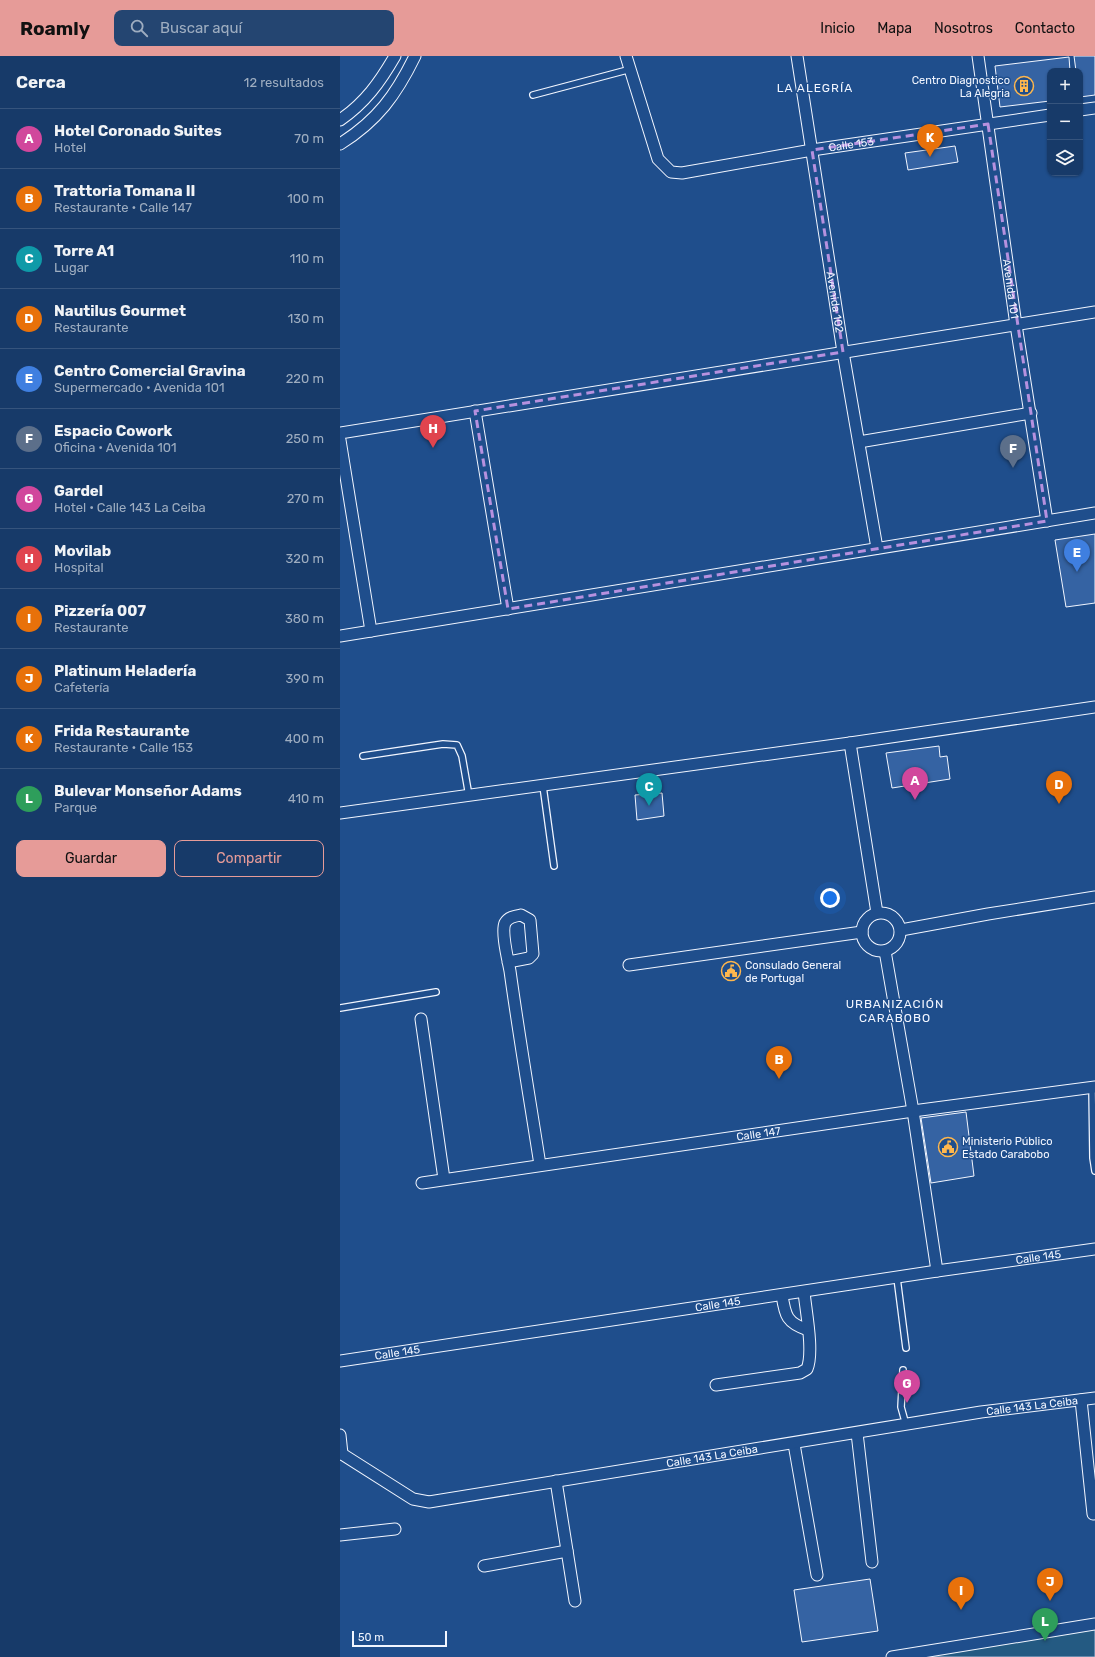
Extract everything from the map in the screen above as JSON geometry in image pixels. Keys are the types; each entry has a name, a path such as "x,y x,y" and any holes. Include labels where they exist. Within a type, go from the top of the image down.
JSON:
{"street":[{"path":"340,120 356,109 379,83 395,56"},
{"path":"340,144 377,115 401,85 415,56"},
{"path":"626,56 631,69"},
{"name":"Avenida 102","path":"797,56 843,352 877,548"},
{"name":"Avenida 101","path":"978,56 1016,325 1047,521"},
{"name":"Calle 153","path":"631,69 658,159 670,172 682,173 812,150 1047,115"},
{"path":"1083,110 1095,108"},
{"path":"340,432 1095,312"},
{"path":"475,411 508,609"},
{"path":"859,442 1031,413"},
{"path":"340,440 371,631"},
{"path":"340,636 1095,513"},
{"path":"340,813 850,743 1095,707"},
{"path":"850,743 877,913"},
{"path":"901,930 988,914 1095,898"},
{"path":"877,913 893,916 900,925 901,930 898,941 891,949 885,951 874,950 869,947 865,942 862,932 868,918 877,913"},
{"path":"629,965 862,932"},
{"path":"885,951 913,1111 937,1271"},
{"path":"508,962 540,1165"},
{"path":"421,1018 444,1179"},
{"name":"Calle 147","path":"422,1182 913,1111 1094,1087"},
{"name":"Calle 145","path":"340,1361 937,1271 1095,1249"},
{"path":"716,1385 804,1371 810,1359 804,1292"},
{"path":"782,1295 788,1319 798,1327 808,1330"},
{"name":"Calle 143 La Ceiba","path":"341,1454 413,1499 429,1502 556,1480 794,1444 981,1412 1095,1398"},
{"path":"1081,1400 1093,1514"},
{"path":"857,1433 872,1562"},
{"path":"340,1435 341,1454"},
{"path":"794,1444 817,1575"},
{"path":"556,1480 575,1601"},
{"path":"340,1535 395,1529"},
{"path":"484,1566 567,1551"},
{"path":"892,1657 910,1656 1095,1624"}],"lane":[{"path":"533,95 631,69"},
{"path":"363,756 443,744 456,745 462,756 469,796"},
{"path":"543,786 554,866"},
{"path":"340,1008 436,992"},
{"path":"1094,1087 1093,1158 1095,1171"},
{"path":"897,1278 906,1348"},
{"path":"903,1370 900,1406 906,1425"}],"highlighted area":[{"path":"988,124 1047,521 508,609 475,411 843,352 812,150"}],"shaded area":[{"path":"1095,1625 1095,1657 895,1657"}],"building":[{"path":"1074,56 1095,56 1095,95 1083,97 1083,68 1076,68"},
{"name":"Centro Diagnostico La Alegria","path":"1069,57 1070,68 1047,68 1047,101 1000,107 995,66"},
{"path":"955,146 958,162 908,170 905,153"},
{"path":"1095,534 1095,603 1066,607 1055,540"},
{"path":"939,746 940,757 947,756 950,779 892,788 886,753"},
{"path":"662,793 664,816 637,820 635,795"},
{"name":"Ministerio Público Estado Carabobo","path":"966,1112 974,1176 931,1183 921,1118"},
{"path":"870,1579 878,1631 802,1642 794,1590"}],"place":[{"name":"Centro Diagnostico La Alegria","path":"1024,86"},
{"name":"Frida Restaurante","path":"930,157"},
{"name":"Movilab","path":"433,448"},
{"name":"Espacio Cowork","path":"1013,468"},
{"name":"Centro Comercial Gravina","path":"1077,572"},
{"name":"Hotel Coronado Suites","path":"915,800"},
{"name":"Nautilus Gourmet","path":"1059,804"},
{"name":"Torre A1","path":"649,806"},
{"name":"Consulado General de Portugal","path":"731,971"},
{"name":"Trattoria Tomana II","path":"779,1079"},
{"name":"Ministerio Público Estado Carabobo","path":"948,1147"},
{"name":"Gardel","path":"907,1403"},
{"name":"Platinum Heladería","path":"1050,1601"},
{"name":"Pizzería 007","path":"961,1610"},
{"name":"Bulevar Monseñor Adams","path":"1045,1641"}],"district":[{"name":"LA ALEGRÍA","path":"815,88"},
{"name":"URBANIZACIÓN CARABOBO","path":"895,1011"}]}
